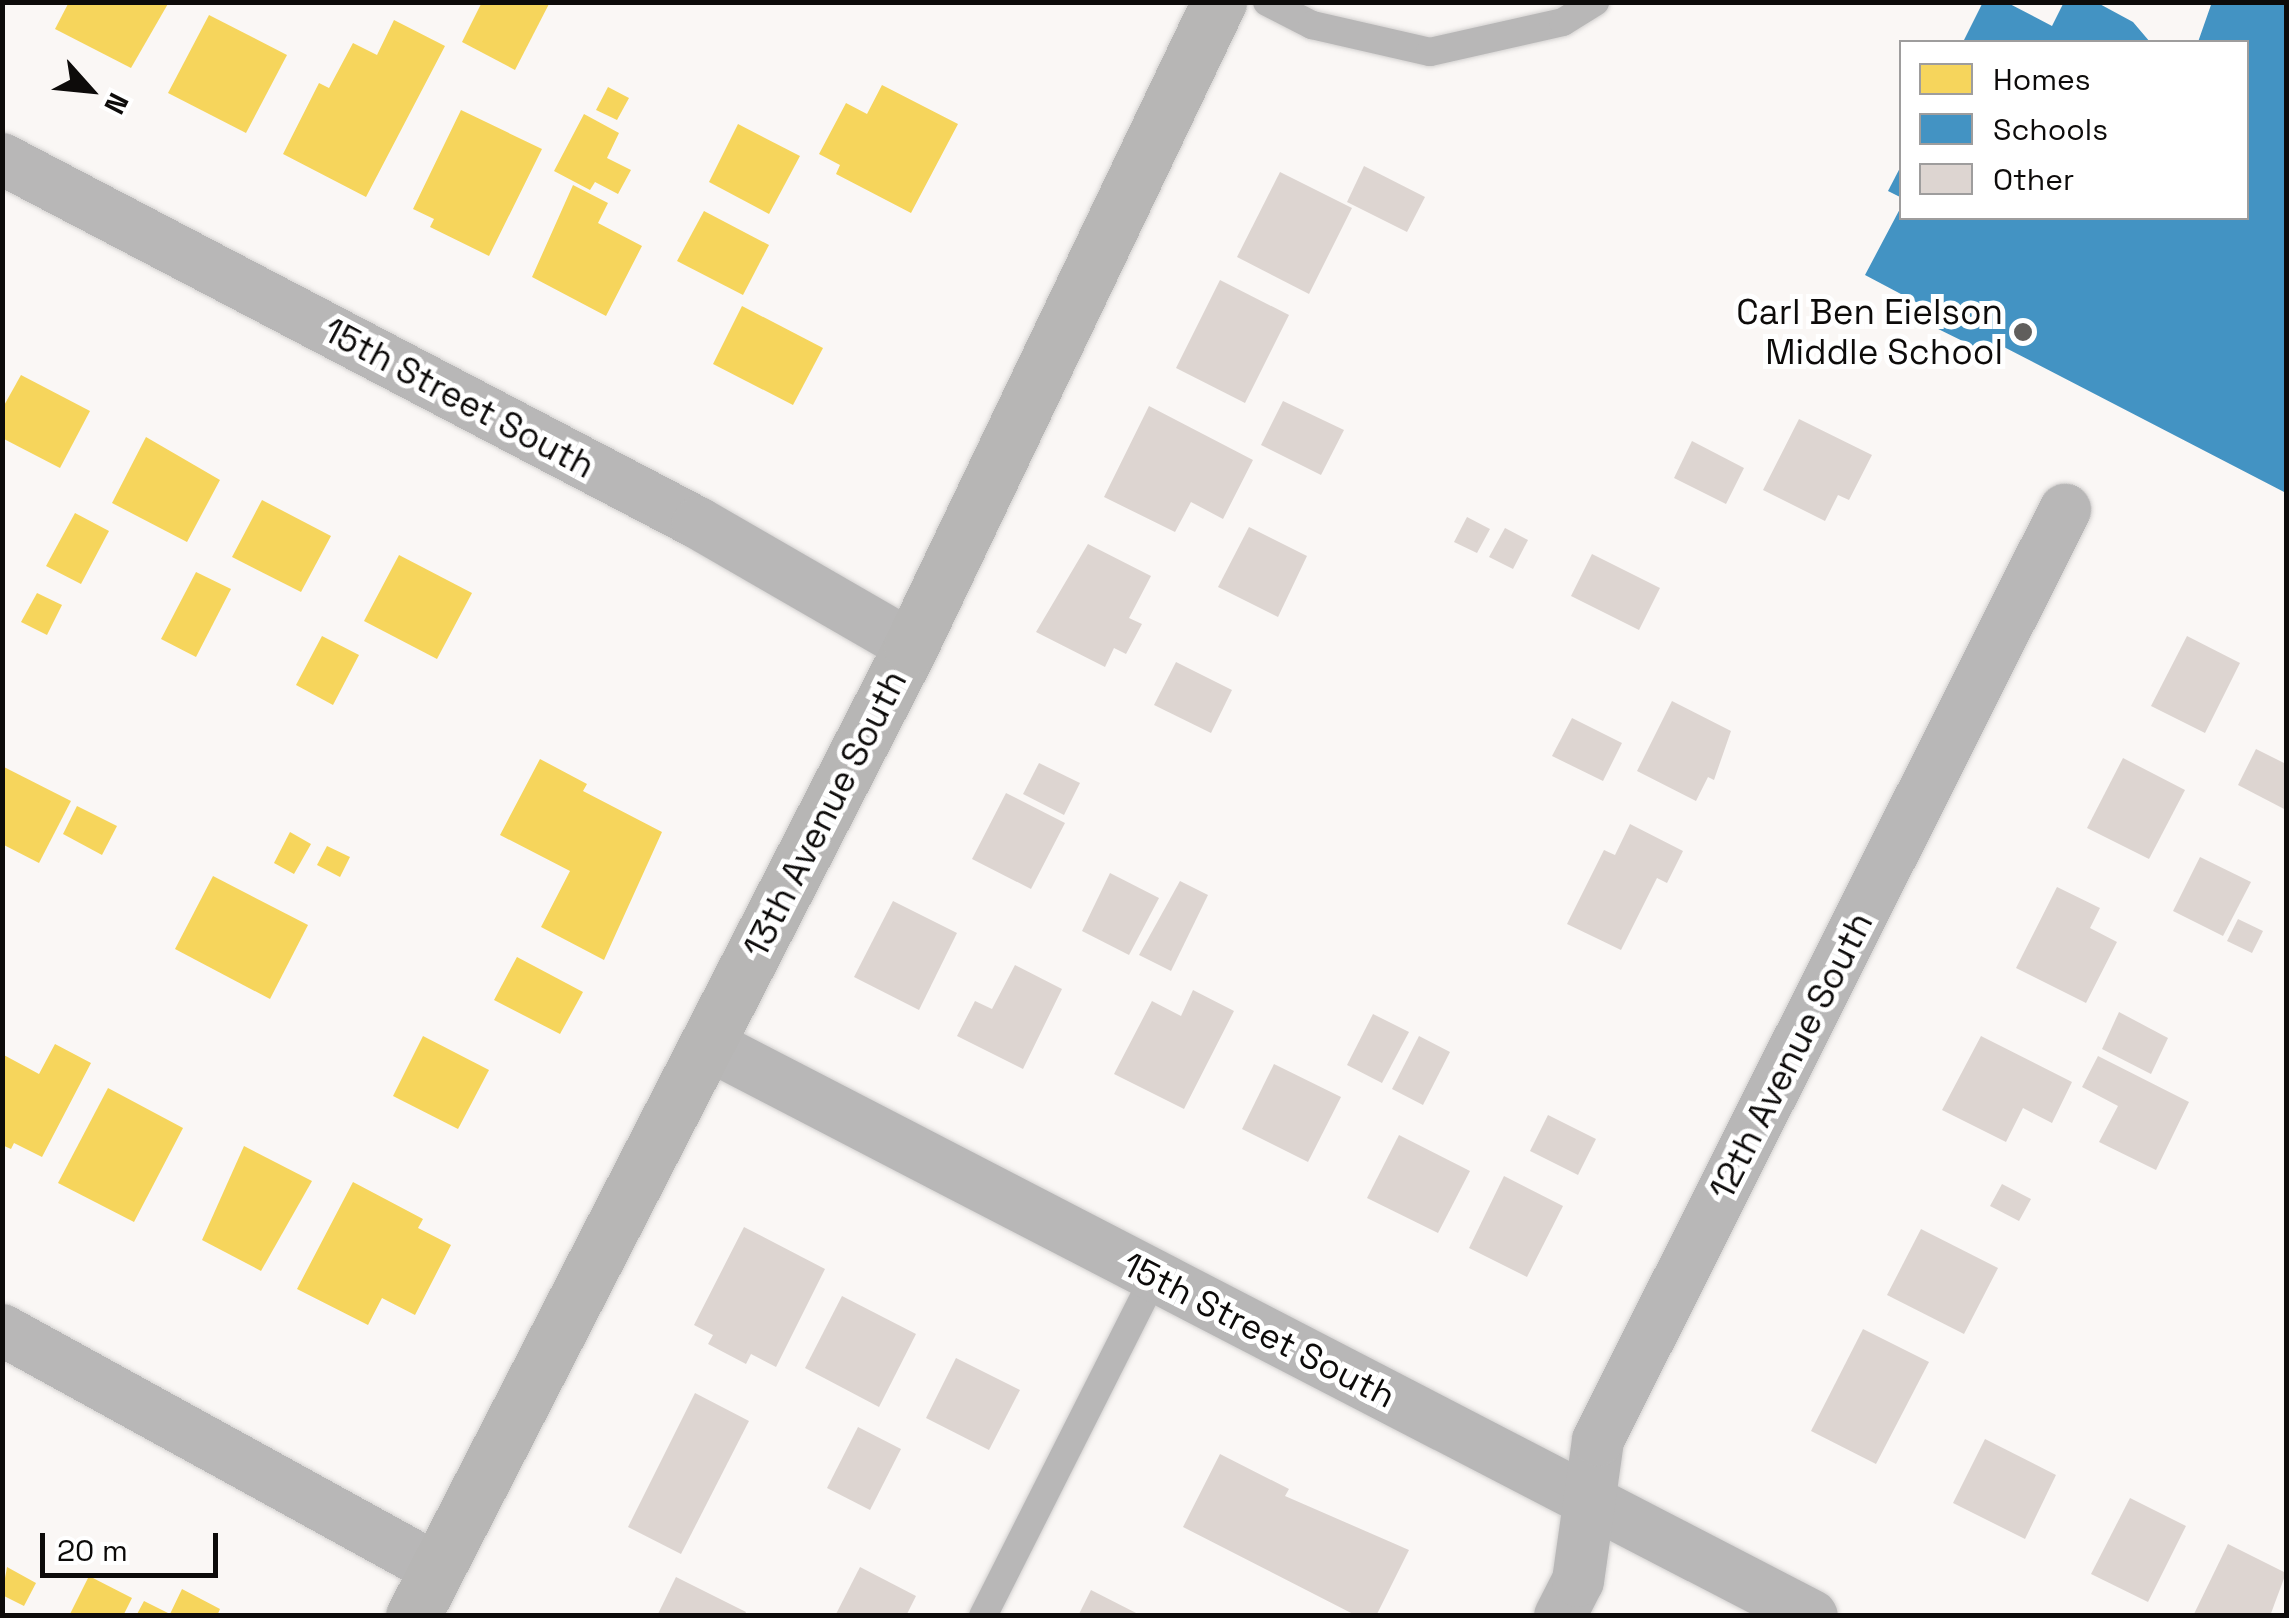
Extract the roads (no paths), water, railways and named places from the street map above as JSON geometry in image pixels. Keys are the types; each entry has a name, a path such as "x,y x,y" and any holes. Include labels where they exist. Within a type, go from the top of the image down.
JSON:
{"main road":[{"name":"13th Avenue South","path":"425,1592 911,646 1218,2"}],"street":[{"name":"15th Street South","path":"2,159 698,523 911,646"},
{"name":"12th Avenue South","path":"1560,1616 1578,1581 1598,1440 2066,510"},
{"name":"15th Street South","path":"708,1044 1812,1616"},
{"path":"2,1330 425,1592"}],"lane":[{"path":"1267,2 1312,25 1430,52 1563,22 1595,2"},
{"path":"983,1616 1155,1276"}],"place":[{"name":"Carl Ben Eielson Middle School","path":"2023,332"}]}
